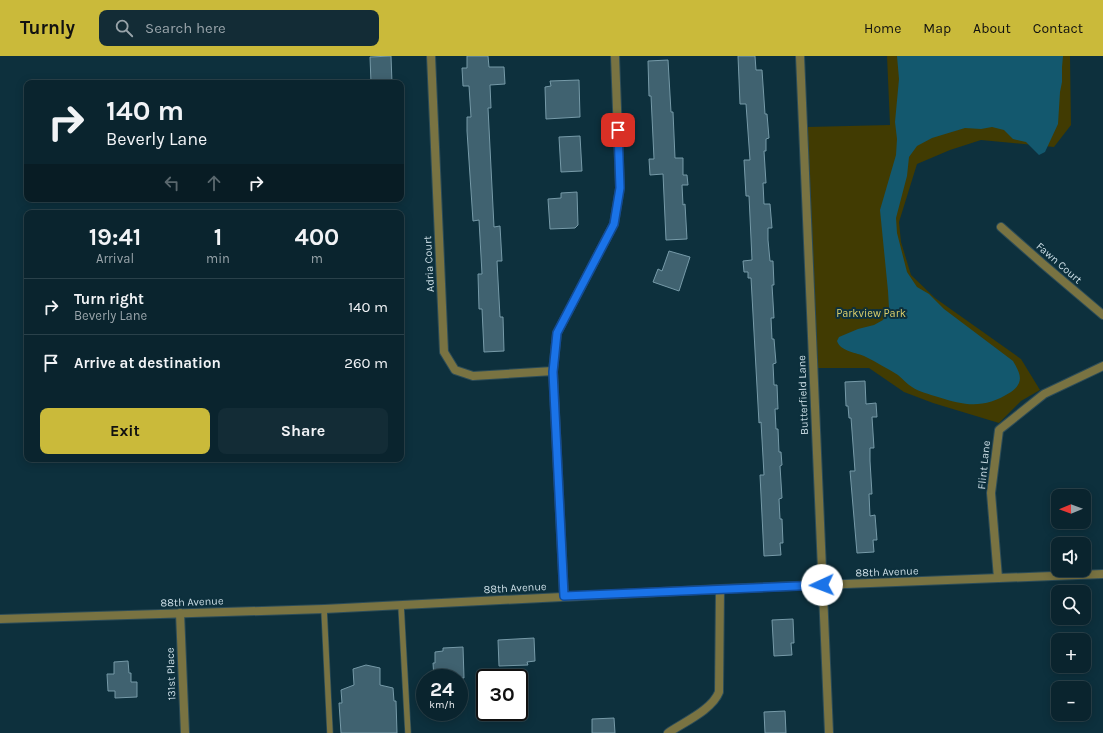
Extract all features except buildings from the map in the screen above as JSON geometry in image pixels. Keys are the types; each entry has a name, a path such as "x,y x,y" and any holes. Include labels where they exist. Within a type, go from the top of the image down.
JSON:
{"street":[{"name":"Adria Court","path":"431,56 444,352 455,370 473,376 553,372"},
{"path":"564,596 553,372 557,333 614,224 619,201 620,188 615,56"},
{"name":"Butterfield Lane","path":"800,56 829,733"},
{"name":"Fawn Court","path":"1001,227 1103,315"},
{"name":"Flint Lane","path":"998,578 991,493 999,430 1044,394 1103,366"},
{"name":"88th Avenue","path":"0,619 324,609 564,596 1103,574"},
{"path":"668,733 710,706 720,692 720,589"},
{"name":"131st Place","path":"180,613 185,733"}],"lane":[{"path":"401,605 408,733"},
{"path":"324,609 330,733"}],"green space":[{"name":"Parkview Park","path":"887,56 1070,56 1071,125 1054,147 981,140 950,150 917,164 899,222 901,242 911,275 935,298 1021,359 1040,390 1021,401 999,423 933,403 904,392 869,368 818,368 807,127 890,125"}],"water":[{"path":"897,56 1063,56 1058,124 1045,152 1039,155 1026,142 1013,139 1004,130 992,127 981,129 965,128 932,138 917,146 909,157 907,176 896,218 897,233 907,272 917,287 929,294 944,309 1013,361 1020,377 1018,385 1011,392 992,401 966,404 921,392 910,386 898,375 878,363 862,355 845,350 837,341 839,337 858,329 874,325 883,320 889,308 880,210 896,155 897,139 895,122 899,79"}],"route":[{"path":"618,130 620,188 614,224 557,333 553,372 564,596 822,585"}]}
